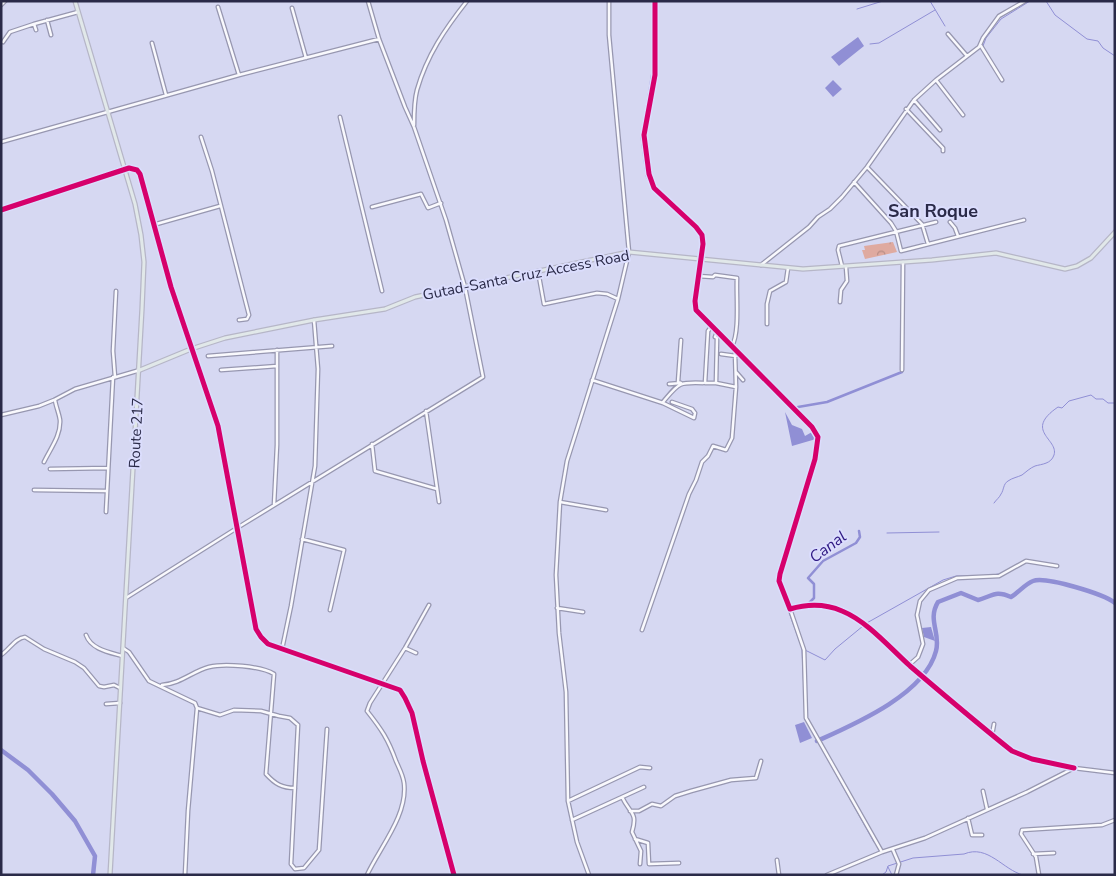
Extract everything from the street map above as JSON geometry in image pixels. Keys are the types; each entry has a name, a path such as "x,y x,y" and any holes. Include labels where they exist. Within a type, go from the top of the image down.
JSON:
{"main road":[{"name":"Route 217","path":"75,1 125,169 141,235 144,262 140,370 110,875"},
{"name":"Gutad-Santa Cruz Access Road","path":"140,370 191,349 225,338 314,320 385,309 415,297 629,252 803,269 959,258 996,253 1065,269 1078,266 1091,258 1115,232"}],"street":[{"path":"1,5 5,1"},
{"path":"126,598 483,377 465,287 441,203 414,127 379,39 368,1"},
{"path":"414,127 416,91 428,61 444,29 467,1"},
{"path":"589,875 582,858 568,801 566,692 557,608 556,575 560,502 567,461 618,299 629,252 609,35 609,1"},
{"path":"655,1 655,75 644,134 649,174 654,188 696,227 702,235 703,244 698,276 696,310 812,427 818,437 815,459 779,581 804,650 806,718 882,852"},
{"path":"761,265 842,198 867,167 914,100 936,80 980,46 983,38 999,16 1025,1"},
{"path":"218,6 240,75"},
{"path":"292,8 306,58"},
{"path":"3,42 10,32 78,12"},
{"path":"48,20 51,35"},
{"path":"34,24 36,30"},
{"path":"948,34 967,57"},
{"path":"1,142 240,75 379,39"},
{"path":"152,43 166,96"},
{"path":"980,46 1002,80"},
{"path":"936,80 963,114"},
{"path":"914,100 940,130"},
{"path":"906,110 943,148 943,151"},
{"path":"340,117 382,291"},
{"path":"201,138 249,315 247,319 239,320"},
{"path":"867,167 922,224 928,244"},
{"path":"1,210 128,168 137,170 140,174 191,349 218,426 256,629 268,644 381,685 400,690 412,713 454,875"},
{"path":"854,182 886,217 896,231 901,251 1024,220"},
{"path":"372,207 421,194 428,208 441,203"},
{"path":"154,225 220,206"},
{"path":"840,302 841,290 847,281 838,247 922,224 936,222"},
{"path":"950,222 956,228 958,236"},
{"path":"902,370 903,262"},
{"path":"767,324 767,304 770,292 786,281 788,268"},
{"path":"538,271 544,304 597,293 607,294 618,299"},
{"path":"698,276 713,277 715,275 737,278 736,330 735,341 732,346"},
{"path":"106,512 114,377 113,351 116,291"},
{"path":"282,649 313,481 318,369 314,320"},
{"path":"711,327 708,331 706,383 736,387"},
{"path":"716,383 717,338 715,337 717,332"},
{"path":"681,340 678,382 681,383"},
{"path":"208,356 332,346"},
{"path":"274,505 277,350"},
{"path":"642,630 702,462 708,456 713,446 726,450 732,438 737,351"},
{"path":"721,354 736,356"},
{"path":"222,370 278,366"},
{"path":"1,415 39,406 54,400 74,388 140,370"},
{"path":"735,371 743,380"},
{"path":"592,380 663,403 694,418 695,413 692,409 672,402"},
{"path":"663,403 681,383"},
{"path":"669,384 703,383"},
{"path":"44,462 55,442 59,428 59,416 54,400"},
{"path":"426,411 440,502"},
{"path":"372,444 375,472 438,489"},
{"path":"50,469 108,468"},
{"path":"34,490 106,491"},
{"path":"560,502 606,510"},
{"path":"302,539 344,550 330,610"},
{"path":"909,665 918,657 923,644 917,615 920,601 929,590 957,578 999,576 1026,561 1057,566"},
{"path":"367,875 402,806 404,785 392,747 367,711 429,605"},
{"path":"790,609 811,605 842,611 865,626 1012,751 1039,761 1115,773"},
{"path":"557,608 583,612"},
{"path":"86,635 89,643 94,646 123,656"},
{"path":"1,655 17,640 25,637 44,649 75,662 84,668 99,686 104,688 114,685 121,688"},
{"path":"123,648 129,652 149,681 166,686 195,703 185,875"},
{"path":"405,648 416,654"},
{"path":"166,686 209,666 230,665 269,671 274,674 266,774 272,781 284,788 295,788"},
{"path":"106,704 120,703"},
{"path":"196,708 220,714 234,710 261,711 290,718 298,725 291,864 295,869 304,868 319,850 327,729"},
{"path":"992,735 994,724"},
{"path":"630,811 639,811 652,804 662,806 676,796 731,780 756,778 761,761"},
{"path":"568,801 640,767 650,768"},
{"path":"827,875 882,852 925,838 1028,792 1074,768"},
{"path":"572,820 644,787"},
{"path":"983,791 987,809"},
{"path":"622,797 635,822 632,832 642,850 640,864"},
{"path":"968,818 972,835 982,835"},
{"path":"1039,875 1036,857 1021,834 1022,830 1102,826 1115,820"},
{"path":"634,838 648,843 649,864 679,863"},
{"path":"892,850 899,864 896,875"},
{"path":"1033,854 1054,853"},
{"path":"777,860 778,875"}],"green space":[{"path":"893,242 897,252 865,259 862,250 865,250 864,246"}],"water":[{"path":"858,37 864,46 839,66 831,57"},
{"path":"833,80 842,89 833,97 825,88"},
{"path":"785,412 792,425 802,429 805,436 812,432 816,439 792,446"},
{"path":"931,627 935,641 924,637 922,628"},
{"path":"804,722 812,738 800,743 795,725"}],"waterway":[{"path":"857,9 883,1"},
{"path":"930,1 945,26"},
{"path":"983,46 986,38 1001,19 1030,1"},
{"path":"1046,1 1055,15 1087,39 1098,41 1103,48 1115,56"},
{"path":"870,44 879,43 935,10"},
{"path":"654,34 652,71 641,138 646,176 651,187 696,230 701,239 699,257"},
{"path":"695,291 698,261"},
{"path":"694,302 697,313 709,327"},
{"path":"717,335 735,351"},
{"path":"737,354 810,428 817,440"},
{"path":"797,415 799,413 796,409 798,407 827,402 902,372"},
{"path":"994,503 1008,481 1022,475 1033,467 1049,462 1053,458 1054,449 1043,429 1043,422 1048,415 1058,407 1062,408 1069,401 1091,395 1096,399 1115,403"},
{"path":"800,643 777,579 815,452"},
{"name":"Canal","path":"808,604 814,598 814,584 808,578 823,561 856,543 860,537 859,531"},
{"path":"887,533 939,532"},
{"path":"993,575 998,574"},
{"path":"865,624 943,580 956,576 976,576"},
{"path":"817,741 887,706 918,681 929,667 936,651 937,638 934,615 938,602 961,593 978,600 994,594 1011,597 1030,582 1040,580 1061,583 1099,595 1115,603"},
{"path":"805,650 825,660 835,649 863,626"},
{"path":"802,649 805,715"},
{"path":"805,719 874,842"},
{"path":"1,750 28,770 75,821 95,856 93,875"},
{"path":"882,875 886,872 888,866 913,858 973,852 981,852 988,855 1023,875"},
{"path":"888,867 892,875"}],"cycle path":[{"path":"655,1 655,75 644,135 649,174 654,188 696,227 702,235 703,244 695,301 696,310 812,427 818,437 815,459 780,574 779,581 790,609 803,606 823,606 851,615 869,628 910,666 1012,751 1032,759 1074,768"},
{"path":"1,210 129,168 137,170 140,174 171,287 218,426 256,629 268,644 400,690 412,713 454,875"}],"district":[{"name":"San Roque","path":"933,211"}]}
